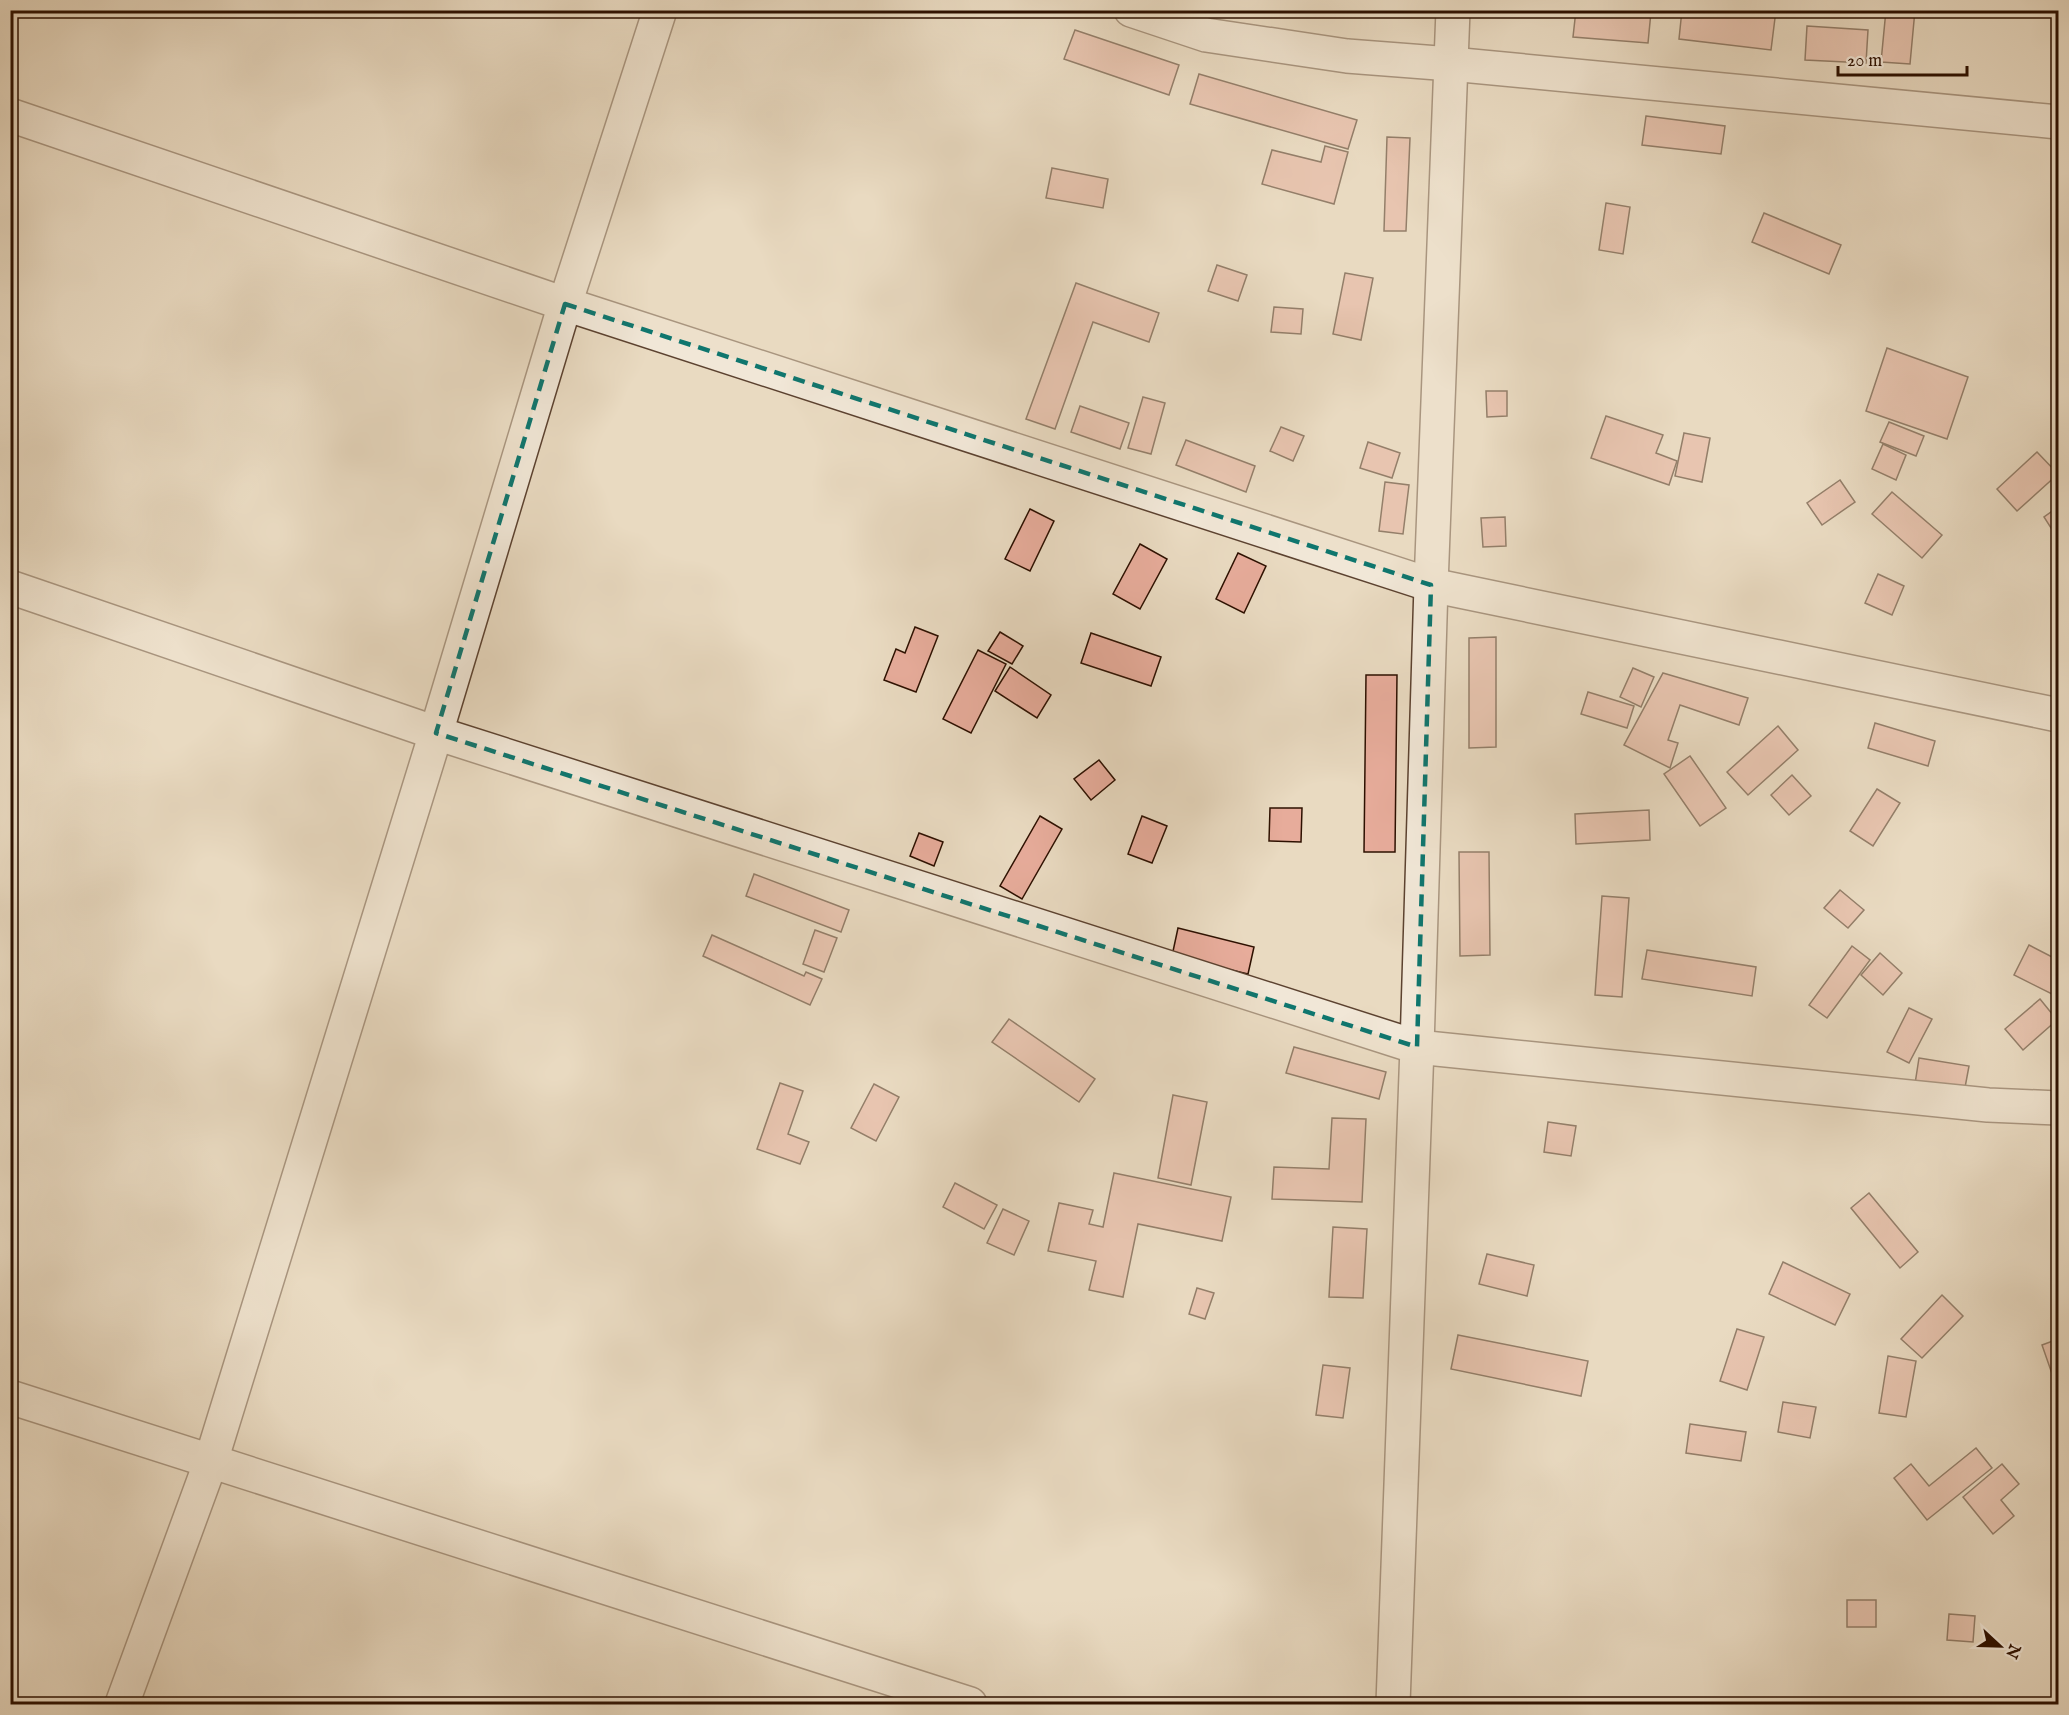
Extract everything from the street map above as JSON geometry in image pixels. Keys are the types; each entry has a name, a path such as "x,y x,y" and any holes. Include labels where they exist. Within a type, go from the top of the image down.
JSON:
{"street":[{"path":"122,1704 211,1461 436,734 565,304 660,10"},
{"path":"1131,10 1206,35 1347,56 2058,122"},
{"path":"1393,1704 1453,10"},
{"path":"10,115 565,304 1431,585 2058,715"},
{"path":"10,587 436,734 1417,1047 1988,1105 2058,1108"},
{"path":"10,1396 970,1704"}],"highlighted area":[{"path":"565,304 1431,585 1417,1047 436,733"}],"building":[{"path":"1576,10 1651,12 1648,43 1573,37"},
{"path":"1682,10 1776,10 1771,50 1679,39"},
{"path":"1886,10 1915,10 1910,64 1881,62"},
{"path":"1967,10 1989,10 1988,17 1966,16"},
{"path":"1807,26 1868,30 1866,63 1805,60"},
{"path":"1075,30 1179,65 1169,95 1064,59"},
{"path":"1199,74 1357,120 1348,149 1190,104"},
{"path":"1646,116 1725,126 1721,154 1642,145"},
{"path":"1387,137 1410,138 1406,231 1384,231"},
{"path":"1325,146 1348,152 1334,204 1262,184 1272,150 1321,162"},
{"path":"1052,168 1108,179 1103,208 1046,198"},
{"path":"1606,203 1630,207 1623,254 1599,250"},
{"path":"1764,213 1841,245 1829,274 1752,242"},
{"path":"1217,265 1247,275 1238,301 1208,291"},
{"path":"1345,273 1373,278 1361,340 1333,334"},
{"path":"1076,283 1159,313 1149,342 1093,322 1055,429 1026,419"},
{"path":"1274,307 1303,309 1301,334 1271,332"},
{"path":"1887,348 1968,377 1947,439 1866,411"},
{"path":"1486,391 1507,391 1507,416 1487,417"},
{"path":"1143,397 1165,403 1151,454 1128,448"},
{"path":"1080,406 1129,423 1120,449 1071,432"},
{"path":"1606,416 1663,435 1656,453 1677,461 1669,485 1591,458"},
{"path":"1889,422 1924,436 1916,456 1880,442"},
{"path":"1281,427 1304,436 1293,461 1270,451"},
{"path":"1684,433 1710,438 1702,482 1675,476"},
{"path":"1186,440 1255,466 1246,492 1176,465"},
{"path":"1368,442 1400,453 1392,478 1360,468"},
{"path":"1883,444 1906,455 1896,480 1872,469"},
{"path":"2037,452 2058,474 2017,511 1997,489"},
{"path":"1840,480 1855,502 1822,525 1807,503"},
{"path":"1385,482 1409,485 1403,534 1379,531"},
{"path":"1892,492 1942,535 1922,558 1872,514"},
{"path":"2058,507 2058,539 2044,517"},
{"path":"1030,509 1054,521 1030,571 1005,559"},
{"path":"1505,517 1506,546 1483,547 1481,518"},
{"path":"1140,544 1167,559 1140,609 1113,594"},
{"path":"1238,553 1266,566 1244,613 1216,599"},
{"path":"1878,574 1904,586 1892,615 1865,603"},
{"path":"915,627 938,636 916,692 884,680 896,649 905,653"},
{"path":"1000,632 1023,646 1012,664 988,651"},
{"path":"1091,633 1161,657 1151,686 1081,663"},
{"path":"1496,637 1496,747 1469,748 1469,638"},
{"path":"978,650 1006,664 971,733 943,719"},
{"path":"1010,667 1051,695 1037,718 995,691"},
{"path":"1633,668 1654,677 1641,707 1620,697"},
{"path":"1663,673 1748,698 1739,725 1680,705 1668,740 1678,743 1670,768 1624,745"},
{"path":"1366,675 1397,675 1395,852 1364,852"},
{"path":"1588,692 1634,706 1627,728 1581,714"},
{"path":"1875,723 1935,741 1928,766 1868,748"},
{"path":"1778,726 1798,750 1748,795 1727,772"},
{"path":"1690,756 1726,808 1700,826 1664,774"},
{"path":"1099,760 1115,780 1091,800 1074,779"},
{"path":"1792,775 1811,796 1789,815 1771,795"},
{"path":"1877,789 1900,803 1873,846 1850,831"},
{"path":"1270,808 1302,808 1301,842 1269,841"},
{"path":"1649,810 1650,840 1576,844 1575,814"},
{"path":"1040,816 1062,829 1022,899 1000,886"},
{"path":"1142,816 1167,826 1152,863 1128,854"},
{"path":"919,833 943,842 934,866 910,856"},
{"path":"1459,852 1489,852 1490,955 1460,956"},
{"path":"754,874 849,910 841,932 746,896"},
{"path":"1840,890 1864,910 1848,928 1824,908"},
{"path":"1602,896 1629,898 1622,997 1595,995"},
{"path":"1178,928 1254,947 1248,974 1172,956"},
{"path":"815,930 837,938 824,972 803,964"},
{"path":"712,935 804,976 806,972 822,979 810,1005 703,956"},
{"path":"2029,945 2058,960 2058,997 2014,975"},
{"path":"1852,946 1870,960 1827,1018 1809,1005"},
{"path":"1647,950 1756,967 1752,996 1642,979"},
{"path":"1880,953 1902,973 1883,995 1861,975"},
{"path":"2040,999 2057,1020 2023,1050 2005,1029"},
{"path":"1909,1008 1932,1019 1909,1063 1887,1052"},
{"path":"1009,1019 1095,1079 1079,1102 992,1042"},
{"path":"1294,1047 1386,1072 1379,1099 1286,1073"},
{"path":"1919,1058 1969,1066 1964,1093 1915,1084"},
{"path":"780,1083 803,1091 788,1134 809,1142 800,1164 757,1149"},
{"path":"874,1084 899,1097 876,1141 851,1128"},
{"path":"1173,1095 1207,1102 1191,1185 1158,1178"},
{"path":"1332,1118 1366,1119 1362,1202 1272,1199 1274,1167 1329,1169"},
{"path":"1548,1122 1576,1126 1571,1156 1544,1152"},
{"path":"1114,1173 1231,1197 1222,1241 1138,1224 1123,1297 1089,1290 1096,1261 1048,1251 1059,1203 1093,1210 1089,1224 1103,1227"},
{"path":"955,1183 997,1205 984,1229 943,1207"},
{"path":"1869,1193 1918,1252 1900,1268 1851,1208"},
{"path":"1003,1209 1029,1221 1014,1255 987,1243"},
{"path":"1333,1227 1367,1229 1363,1298 1329,1297"},
{"path":"1487,1254 1534,1265 1527,1296 1479,1284"},
{"path":"1783,1262 1850,1294 1835,1325 1769,1294"},
{"path":"1197,1288 1214,1293 1205,1319 1189,1314"},
{"path":"1942,1295 1963,1316 1922,1358 1901,1339"},
{"path":"1737,1329 1764,1337 1747,1390 1720,1381"},
{"path":"1458,1335 1588,1361 1581,1396 1451,1369"},
{"path":"2058,1339 2058,1391 2042,1345"},
{"path":"1888,1356 1916,1361 1906,1417 1879,1413"},
{"path":"1323,1365 1350,1368 1343,1418 1316,1415"},
{"path":"1783,1402 1816,1407 1810,1438 1778,1432"},
{"path":"1690,1424 1746,1432 1741,1461 1686,1453"},
{"path":"1976,1448 1992,1468 1927,1520 1894,1478 1911,1464 1929,1486"},
{"path":"2002,1464 2019,1484 2001,1500 2014,1516 1993,1534 1963,1497"},
{"path":"1847,1600 1876,1600 1876,1627 1847,1627"},
{"path":"1949,1614 1975,1616 1973,1642 1947,1640"},
{"path":"2058,1682 2058,1704 2050,1704"}]}
